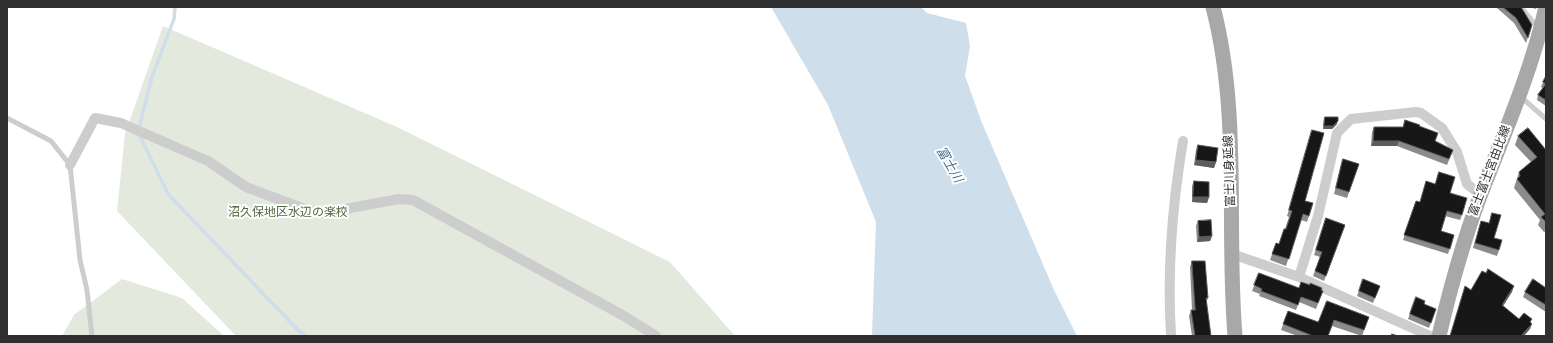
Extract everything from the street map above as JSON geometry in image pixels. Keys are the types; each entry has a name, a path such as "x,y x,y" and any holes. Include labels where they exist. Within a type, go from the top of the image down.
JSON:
{"main road":[{"name":"富士川身延線","path":"1213,7 1222,47 1229,116 1232,297 1235,336"},
{"name":"富士富士宮由比線","path":"1439,336 1462,248 1539,43 1546,7"}],"street":[{"path":"1299,277 1318,216 1337,133 1351,119 1416,112 1421,114 1442,128 1456,152 1467,184 1481,195"},
{"path":"70,165 95,118 121,123 208,162 246,187 310,211 323,213 399,199 414,200 624,316 656,336"},
{"path":"1171,336 1169,270 1172,220 1183,141"},
{"path":"1232,254 1299,277 1430,336"}],"lane":[{"path":"1521,7 1534,23 1542,26"},
{"path":"1519,96 1546,119"},
{"path":"7,118 51,141 70,165 80,260 87,290 92,336"}],"green space":[{"name":"沼久保地区水辺の楽校","path":"163,26 397,127 670,262 735,336 236,336 117,211 125,134"},
{"path":"122,279 182,298 224,336 62,336 74,315"}],"water":[{"name":"富士川","path":"771,7 921,7 927,13 966,23 970,46 965,76 982,123 1054,290 1077,336 872,336 876,222 828,105"}],"building":[{"path":"1503,7 1521,7 1532,25 1528,38 1516,18"},
{"path":"1546,76 1546,84 1543,82"},
{"path":"1546,84 1546,100 1538,95"},
{"path":"1325,117 1338,117 1338,121 1333,126 1324,126"},
{"path":"1405,120 1438,133 1435,141 1453,150 1449,159 1399,141 1373,141 1374,127 1403,127"},
{"path":"1528,128 1546,150 1546,222 1541,217 1545,214 1517,179 1520,176 1519,172 1537,157 1518,136"},
{"path":"1312,130 1324,133 1305,201 1313,203 1309,216 1303,214 1289,259 1272,254 1276,243 1279,244 1284,229 1286,229 1292,211 1289,210"},
{"path":"1198,145 1218,148 1216,162 1196,160"},
{"path":"1343,159 1359,164 1349,192 1336,188"},
{"path":"1439,172 1455,177 1450,193 1467,198 1462,215 1447,211 1441,231 1454,235 1450,249 1404,235 1416,201 1420,202 1426,181 1435,184"},
{"path":"1194,181 1209,182 1209,197 1193,197"},
{"path":"1492,213 1501,215 1494,238 1502,240 1499,250 1475,243 1481,221 1489,223"},
{"path":"1326,218 1345,225 1326,276 1315,271 1322,252 1316,250"},
{"path":"1211,220 1212,236 1199,237 1198,221"},
{"path":"1192,261 1205,261 1208,298 1206,298 1211,336 1195,336 1191,310 1195,310"},
{"path":"1488,269 1514,286 1502,305 1519,319 1524,313 1532,319 1530,322 1532,324 1521,336 1450,336 1465,286 1471,290 1482,271 1486,273"},
{"path":"1259,273 1299,288 1301,282 1310,285 1310,283 1322,288 1321,290 1323,291 1318,303 1301,297 1298,305 1261,291 1262,289 1254,285"},
{"path":"1363,279 1380,286 1375,298 1359,291"},
{"path":"1533,279 1546,288 1546,305 1525,292"},
{"path":"1416,297 1425,301 1424,304 1436,309 1431,323 1410,314"},
{"path":"1327,301 1369,317 1364,330 1334,320 1328,336 1313,336 1283,324 1288,311 1318,322"}],"waterway":[{"path":"175,7 174,19 152,77 138,132 168,194 297,329 306,336"}]}
